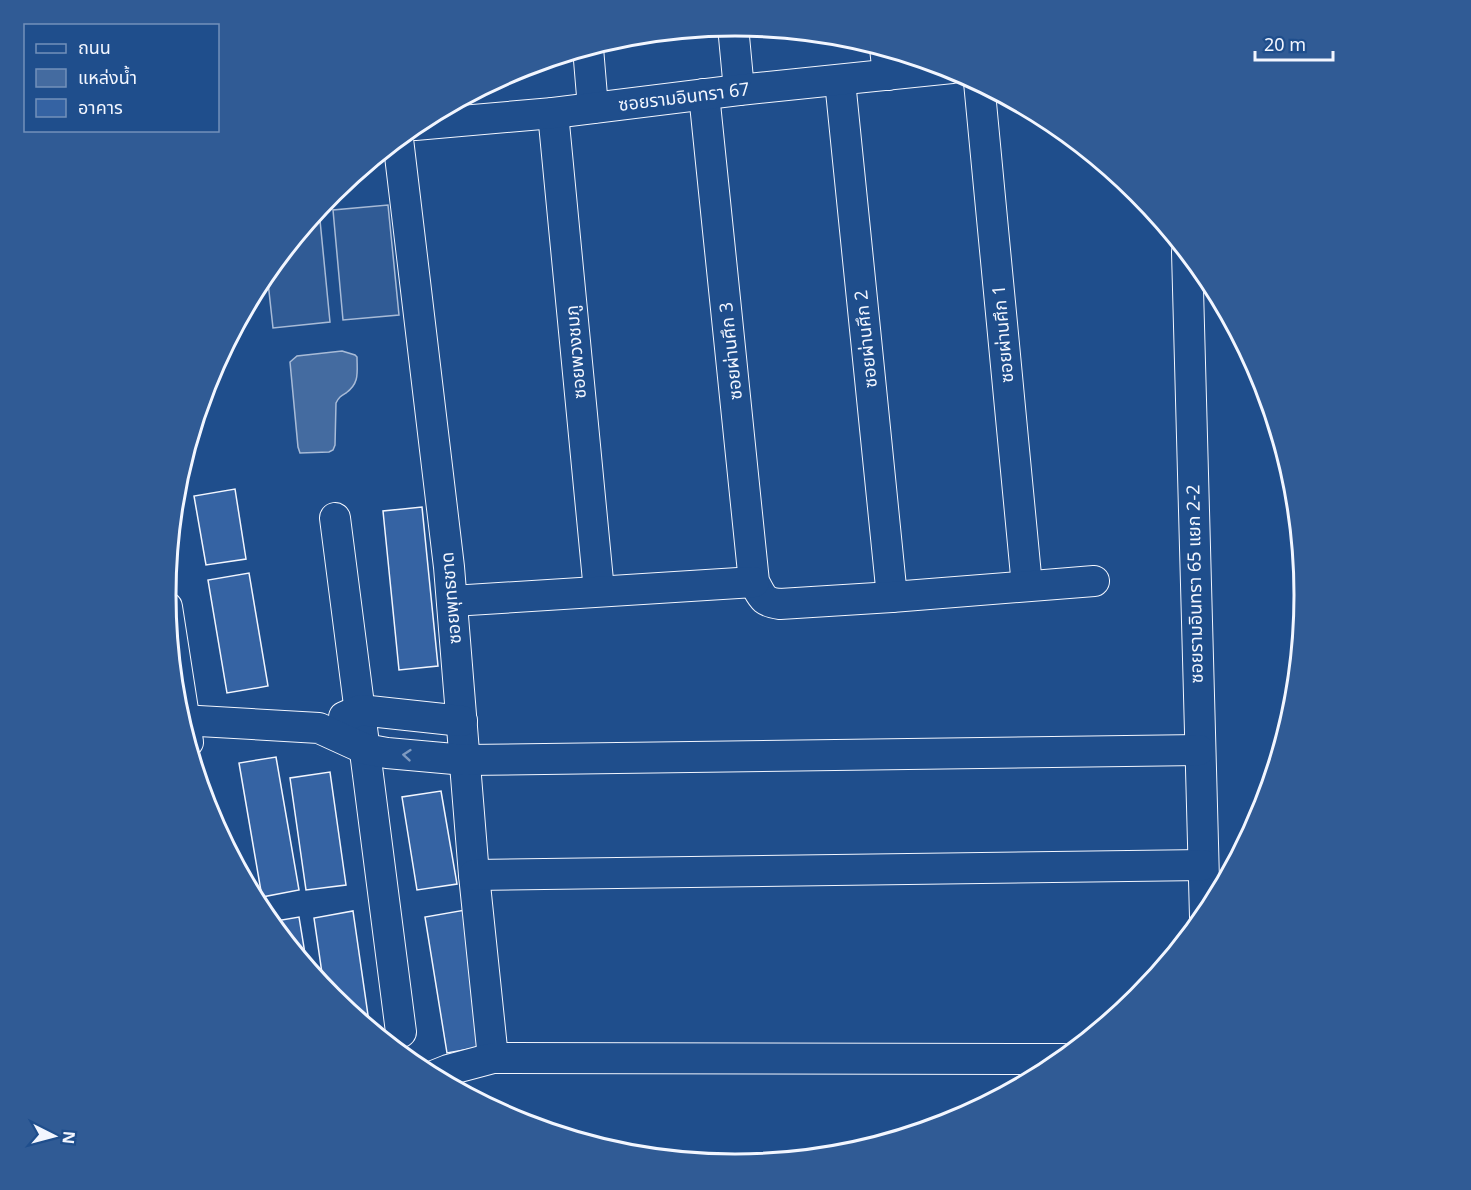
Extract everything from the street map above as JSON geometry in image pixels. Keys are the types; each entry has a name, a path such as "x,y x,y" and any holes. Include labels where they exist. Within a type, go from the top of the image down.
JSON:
{"street":[{"path":"734,36 739,90"},
{"path":"589,56 593,108"},
{"name":"ซอยรามอินทรา 67","path":"450,115 553,113 739,90 840,81 886,62 909,64"},
{"name":"ซอยผ่านศึก 2","path":"840,81 892,597"},
{"name":"ซอยผ่านศึก 1","path":"980,93 1027,586"},
{"name":"ซอยผ่านศึก 3","path":"704,94 762,592"},
{"name":"ซอยพวงชมภู","path":"553,113 598,591"},
{"name":"ซอยพุทธชาด","path":"399,149 452,601 474,874 493,1058"},
{"name":"ซอยรามอินทรา 65 แยก 2-2","path":"1201,286 1199,750 1204,899"},
{"path":"335,518 401,1032"},
{"path":"452,601 598,591 762,592 780,604 1094,580"},
{"path":"319,728 360,710 462,721"},
{"path":"193,727 319,728 365,749 465,760 1199,750"},
{"path":"474,874 1203,865"},
{"path":"444,1072 493,1058 1047,1059"}],"shaded area":[{"path":"388,205 399,315 343,320 333,210"},
{"path":"320,221 330,322 273,328 269,288"}],"water":[{"path":"342,351 357,357 357,372 354,385 336,403 333,450 300,453 290,362 297,356"}],"building":[{"path":"235,489 246,559 206,565 194,496"},
{"path":"422,507 438,666 399,670 383,511"},
{"path":"249,573 268,686 227,693 208,580"},
{"path":"276,757 299,890 265,896 261,890 239,763"},
{"path":"330,772 346,885 306,890 290,778"},
{"path":"441,791 457,884 417,890 402,797"},
{"path":"465,910 487,1046 447,1053 425,917"},
{"path":"353,911 368,1016 322,971 314,918"},
{"path":"299,917 305,951 292,935 281,920"}]}
